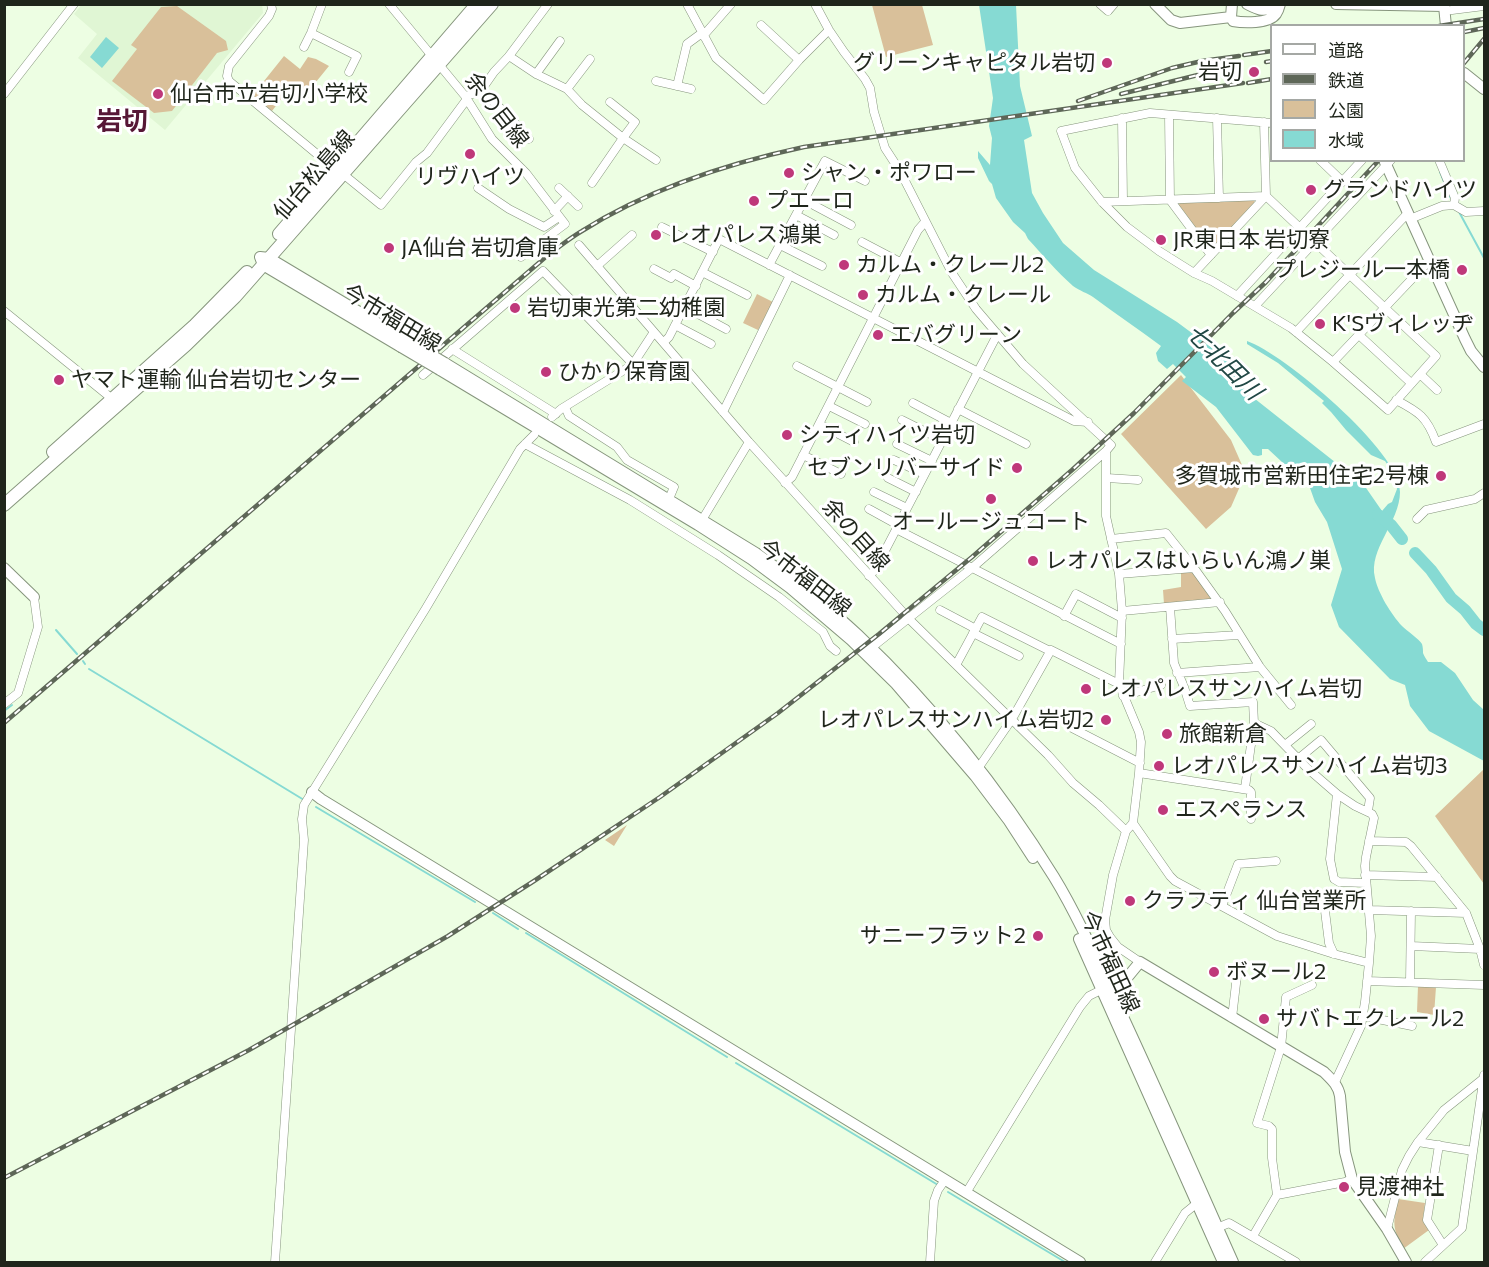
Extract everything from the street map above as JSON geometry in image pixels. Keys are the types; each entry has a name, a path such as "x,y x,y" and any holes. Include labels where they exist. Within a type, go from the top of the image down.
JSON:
{"main road":[{"name":"仙台松島線","path":"435,61 477,4"},
{"name":"仙台松島線","path":"116,402 186,345 235,297 339,171 435,61 492,4"},
{"path":"1155,4 1171,20 1180,23 1231,17"},
{"path":"1232,4 1233,21 1243,23 1269,20 1276,14 1280,4"},
{"path":"1247,4 1264,11 1273,8 1275,4"},
{"path":"1336,4 1444,8 1446,24"},
{"path":"1465,74 1485,89"},
{"path":"1387,162 1408,216 1465,339 1471,351 1485,367"},
{"name":"今市福田線","path":"264,260 669,499 756,553 857,634 912,689 979,767 1013,814 1054,878 1084,932 1222,1263"},
{"name":"今市福田線","path":"443,367 751,559 790,588 865,653 896,684 975,776 1009,821 1053,890 1106,988 1233,1263"},
{"path":"4,494 116,402"},
{"path":"4,505 116,402"},
{"path":"4,568 34,597"},
{"path":"312,792 321,800 1080,1263"},
{"name":"今市福田線","path":"1106,988 1126,979 1140,962 1324,1072 1335,1082"},
{"path":"1335,1082 1340,1096 1345,1152 1352,1179 1387,1229 1406,1263"}],"street":[{"path":"4,94 74,4"},
{"path":"271,4 272,9 269,16 229,66 227,76 229,81 381,205 416,162 427,153 466,98 480,93 548,4"},
{"path":"303,47 322,4"},
{"name":"余の目線","path":"389,4 466,98 492,139 526,173 557,214"},
{"path":"687,4 716,58 764,100 829,30"},
{"path":"677,86 687,44 703,34 731,4"},
{"path":"815,4 829,30 870,88 874,112 885,148 900,171 952,273 976,309 1037,377 1112,445 972,568 872,648"},
{"path":"1100,4 1108,11 1114,4"},
{"path":"1444,8 1456,6 1456,4"},
{"path":"1444,8 1485,6"},
{"path":"761,25 799,60"},
{"path":"311,33 357,56 349,72"},
{"path":"536,74 560,41"},
{"path":"509,56 536,74 567,90 623,138 656,160"},
{"path":"567,90 591,60"},
{"path":"656,81 691,89"},
{"path":"480,93 507,113 529,139"},
{"path":"592,183 635,122 610,102"},
{"path":"1102,202 1266,196 1436,356 1388,410 1296,332 1238,296 1194,273 1127,227 1102,202 1076,168 1062,131 1150,113 1268,123 1266,196 1194,273"},
{"path":"1169,115 1170,200 1211,255"},
{"path":"1122,118 1123,201"},
{"path":"1216,118 1219,198"},
{"path":"770,265 825,161 866,181"},
{"path":"1322,162 1343,182"},
{"path":"1238,296 1360,162"},
{"path":"1255,306 1387,162"},
{"path":"1440,162 1455,198 1454,206"},
{"path":"478,188 509,209 544,227 557,214 568,196"},
{"path":"559,188 578,206"},
{"path":"804,200 851,225"},
{"path":"1296,332 1408,216 1442,206 1454,206 1466,212 1485,211"},
{"path":"521,257 565,224 557,214"},
{"path":"796,215 834,236"},
{"path":"788,480 829,406 918,230 925,222"},
{"path":"662,227 712,252"},
{"path":"597,266 632,235"},
{"path":"666,340 719,239 1074,422 1088,422"},
{"path":"862,242 902,263"},
{"name":"余の目線","path":"579,245 654,332 666,340 725,409 749,442 788,480 909,619 1012,719 1073,783 1129,827 1175,881 1277,936 1369,963"},
{"path":"780,245 822,266"},
{"path":"1333,362 1430,261"},
{"path":"654,268 671,278 674,274 696,286"},
{"path":"423,375 543,271 633,364"},
{"path":"702,272 747,295"},
{"path":"725,409 790,276"},
{"path":"685,307 726,329"},
{"path":"4,310 116,402"},
{"path":"675,325 711,344"},
{"path":"452,350 554,415 633,364 654,332"},
{"path":"871,573 998,335"},
{"path":"1359,335 1411,383"},
{"path":"797,366 867,402"},
{"path":"1420,374 1437,390"},
{"path":"1396,400 1413,409 1430,425 1436,442 1485,424"},
{"path":"913,403 951,423"},
{"path":"565,406 569,416 617,447 627,460 674,488 669,499"},
{"path":"829,406 865,424"},
{"path":"958,409 1026,444"},
{"path":"902,420 942,440"},
{"path":"819,424 854,442"},
{"path":"275,1263 304,840 304,806 426,608 520,449 534,435"},
{"path":"702,520 749,442"},
{"path":"525,444 630,500 718,555 779,597 823,632 830,646 836,651"},
{"path":"897,444 932,461"},
{"path":"1106,450 1106,516 1119,574 1122,615 1119,684 1141,742 1139,773 1129,827 1113,875 1105,920 1106,930 1118,947 1140,962"},
{"path":"803,454 841,474"},
{"path":"894,460 924,474"},
{"path":"888,478 915,492"},
{"path":"1107,478 1138,480"},
{"path":"874,492 907,508"},
{"path":"1417,519 1426,510 1475,499 1485,493"},
{"path":"869,509 972,568 1121,644"},
{"path":"1112,539 1166,533 1220,603 1260,667 1291,705"},
{"path":"1119,574 1194,568"},
{"path":"1065,616 1076,594 1122,615 1170,607 1220,603"},
{"path":"4,704 18,693 38,627 34,597"},
{"path":"1170,607 1174,663 1190,706 1252,702 1254,723 1245,788"},
{"path":"940,610 1019,656"},
{"path":"956,665 982,617 1119,684"},
{"path":"1172,639 1239,635"},
{"path":"979,767 1012,719 1050,651"},
{"path":"1177,673 1260,667"},
{"path":"1124,696 1161,685"},
{"path":"1254,723 1271,731 1337,794 1355,806 1368,811 1374,818 1366,857 1371,936 1363,1016 1361,1026 1335,1082"},
{"path":"1285,746 1311,724"},
{"path":"1072,728 1140,763"},
{"path":"1298,759 1321,740 1370,798 1368,811"},
{"path":"1139,773 1245,788 1251,792 1251,819"},
{"path":"1337,794 1330,859 1334,879 1339,882 1437,877"},
{"path":"1369,841 1406,842 1411,846 1466,913 1485,965"},
{"path":"1222,906 1238,864 1276,861"},
{"path":"1370,910 1466,913"},
{"path":"1325,911 1329,943 1334,954"},
{"path":"1410,982 1411,911"},
{"path":"1411,946 1480,949"},
{"path":"1232,1018 1237,975"},
{"path":"1367,981 1485,985"},
{"path":"1253,1236 1277,1195 1272,1158 1272,1129 1257,1123 1281,1047 1286,997 1312,985"},
{"path":"966,1193 1080,1006 1089,996 1106,988"},
{"path":"1363,1016 1412,1026"},
{"path":"1387,1229 1402,1170 1418,1142 1444,1110 1484,1076"},
{"path":"1428,1261 1462,1228 1484,1076"},
{"path":"1418,1142 1473,1151"},
{"path":"1438,1145 1428,1220 1443,1245"},
{"path":"1277,1195 1352,1179"},
{"path":"930,1263 934,1201 945,1180"},
{"path":"1155,1263 1185,1213 1196,1204"},
{"path":"1218,1228 1229,1224 1296,1263"}],"shaded area":[{"name":"仙台市立岩切小学校","path":"82,4 262,4 263,13 165,130 78,58 97,34 74,14"}],"green space":[{"path":"872,5 922,5 933,45 886,57"},
{"path":"177,6 226,41 228,50 217,53 172,111 154,113 112,81 137,49 131,45 161,7"},
{"path":"284,56 300,69 308,57 329,66 298,104 285,94 272,111 264,105 268,101 263,96 258,101 252,96"},
{"path":"1254,200 1255,203 1212,249 1178,207 1180,202"},
{"path":"757,294 773,302 758,330 743,323"},
{"path":"1181,375 1231,440 1242,465 1241,484 1231,507 1206,529 1121,434"},
{"path":"1181,573 1195,574 1210,595 1210,600 1164,604 1163,590 1181,587"},
{"path":"1484,769 1484,884 1435,816"},
{"path":"627,825 614,846 605,840"},
{"path":"1418,986 1436,987 1434,1015 1417,1012"},
{"path":"1398,1199 1425,1203 1423,1219 1429,1230 1403,1249 1394,1225"}],"water":[{"name":"七北田川","path":"979,5 1016,5 1020,86 1032,136 1024,140 1032,193 1063,243 1094,270 1177,322 1239,368 1245,391 1364,485 1382,511 1392,502 1397,489 1394,475 1385,461 1371,455 1322,403 1324,401 1278,363 1247,344 1247,341 1264,349 1311,384 1362,430 1382,453 1395,475 1400,492 1395,514 1376,557 1375,578 1382,597 1394,616 1422,644 1423,653 1428,662 1441,662 1455,673 1473,700 1484,710 1484,761 1429,731 1410,706 1405,685 1390,679 1339,627 1331,605 1342,569 1327,522 1310,488 1268,449 1262,449 1262,455 1253,455 1216,407 1182,381 1186,377 1173,364 1167,369 1158,361 1156,353 1161,346 1093,297 1073,286 1013,222 996,198 992,184 978,158 978,151 990,165 992,138 989,126 993,98"},
{"path":"106,37 119,48 102,68 90,57"}],"waterway":[{"path":"1440,172 1450,197"},
{"path":"1458,210 1484,258"},
{"path":"1378,515 1391,525 1402,539"},
{"path":"1415,553 1431,570 1451,598 1484,630"},
{"path":"56,630 77,654"},
{"path":"89,669 304,800"},
{"path":"4,711 12,705"},
{"path":"316,807 475,902"},
{"path":"493,913 518,929"},
{"path":"526,933 727,1057"},
{"path":"736,1063 938,1185"},
{"path":"948,1192 1065,1262"}],"railway":[{"path":"1452,24 1484,19"},
{"path":"1465,32 1484,28"},
{"path":"1465,62 1484,39"},
{"path":"1244,55 1270,51"},
{"path":"1078,101 1172,68 1239,56"},
{"path":"1266,62 1270,61"},
{"path":"1121,94 1240,66"},
{"path":"1248,83 1270,79"},
{"path":"4,723 548,255 607,216 689,180 747,161 804,147 1243,83"},
{"path":"4,1178 249,1050 448,936 660,797 778,713 972,557 1134,413 1266,282 1377,162"}],"place":[{"name":"グリーンキャピタル岩切","path":"1107,63"},
{"name":"岩切","path":"1254,72"},
{"name":"仙台市立岩切小学校","path":"158,94"},
{"name":"リヴハイツ","path":"470,154"},
{"name":"シャン・ポワロー","path":"789,173"},
{"name":"グランドハイツ","path":"1311,190"},
{"name":"プエーロ","path":"754,201"},
{"name":"レオパレス鴻巣","path":"656,235"},
{"name":"JR東日本 岩切寮","path":"1161,240"},
{"name":"JA仙台 岩切倉庫","path":"389,248"},
{"name":"カルム・クレール2","path":"844,265"},
{"name":"プレジール一本橋","path":"1462,270"},
{"name":"カルム・クレール","path":"863,295"},
{"name":"岩切東光第二幼稚園","path":"515,308"},
{"name":"K'Sヴィレッヂ","path":"1320,324"},
{"name":"エバグリーン","path":"878,335"},
{"name":"ひかり保育園","path":"546,372"},
{"name":"ヤマト運輸 仙台岩切センター","path":"59,380"},
{"name":"シティハイツ岩切","path":"787,435"},
{"name":"セブンリバーサイド","path":"1017,468"},
{"name":"多賀城市営新田住宅2号棟","path":"1441,476"},
{"name":"オールージュコート","path":"991,499"},
{"name":"レオパレスはいらいん鴻ノ巣","path":"1033,561"},
{"name":"レオパレスサンハイム岩切","path":"1086,689"},
{"name":"レオパレスサンハイム岩切2","path":"1106,720"},
{"name":"旅館新倉","path":"1167,734"},
{"name":"レオパレスサンハイム岩切3","path":"1159,766"},
{"name":"エスペランス","path":"1163,810"},
{"name":"クラフティ 仙台営業所","path":"1130,901"},
{"name":"サニーフラット2","path":"1038,936"},
{"name":"ボヌール2","path":"1214,972"},
{"name":"サバトエクレール2","path":"1264,1019"},
{"name":"見渡神社","path":"1344,1187"}],"district":[{"name":"岩切","path":"122,121"}]}
